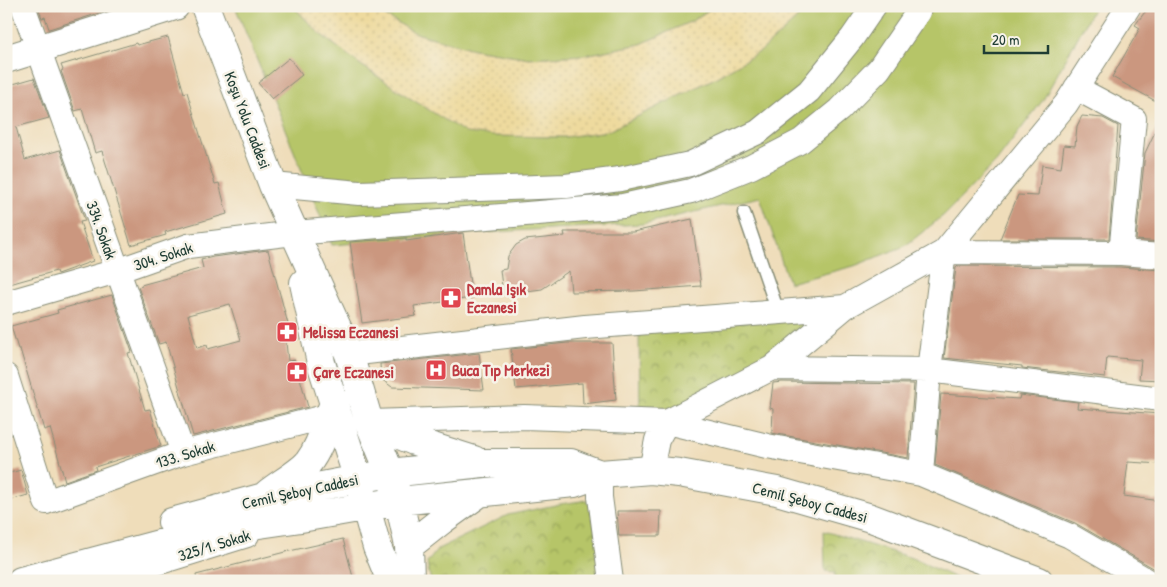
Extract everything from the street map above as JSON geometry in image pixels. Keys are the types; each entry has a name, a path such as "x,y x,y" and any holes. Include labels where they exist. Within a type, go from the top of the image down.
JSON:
{"main road":[{"path":"6,59 175,6"},
{"name":"Koşu Yolu Caddesi","path":"205,6 273,185 349,354 369,422 390,473 399,501 409,546"},
{"name":"Koşu Yolu Caddesi","path":"294,233 331,409 358,479 377,548 390,581"},
{"path":"264,497 307,463 320,443 331,409"},
{"path":"369,422 414,442 482,463"},
{"name":"Cemil Şeboy Caddesi","path":"6,569 264,497 390,473 482,463 571,463 600,474"},
{"name":"Cemil Şeboy Caddesi","path":"21,581 204,532 399,501 574,482 600,474 651,470 679,473 777,491 871,518 1019,576 1039,581"},
{"path":"410,581 409,546 482,492"}],"street":[{"name":"334. Sokak","path":"23,6 183,453"},
{"path":"273,185 359,193 566,186 620,179 690,164 758,132 809,91 852,38 874,6"},
{"name":"304. Sokak","path":"6,303 117,271 188,246 294,233 623,206 691,191 751,167 801,141 839,110 879,70 918,12 920,6"},
{"path":"651,470 657,440 667,422 772,368 845,307 944,252 1066,104 1129,6"},
{"path":"1076,88 1134,119 1121,253"},
{"path":"944,252 1121,253 1161,256"},
{"path":"921,474 928,370 944,252"},
{"path":"349,354 585,327 845,307"},
{"path":"772,368 928,370 1161,399"},
{"name":"133. Sokak","path":"6,376 46,502 183,453 331,409"},
{"path":"369,422 524,417 667,422 767,446 921,474 1070,536 1148,581"},
{"path":"600,474 600,497 611,581"},
{"name":"325/1. Sokak","path":"99,581 301,518"}],"lane":[{"path":"744,213 778,312"}],"green space":[{"path":"235,6 293,6 319,33 361,65 413,100 494,136 565,137 608,131 713,79 761,51 811,6 1095,6 1043,100 996,162 944,215 905,246 854,266 789,283 760,197 642,224 476,233 332,245"},
{"path":"369,6 715,6 692,21 641,44 585,55 529,58 473,49 415,33"},
{"path":"823,316 781,350 693,405 640,412 639,330"},
{"path":"589,500 604,573 561,581 431,581 427,563 438,549 508,515"},
{"path":"824,531 912,558 962,581 835,581 835,572 825,571"}],"sand":[{"path":"293,6 369,6 415,33 473,49 529,58 585,55 641,44 692,21 715,6 811,6 761,51 713,79 608,131 565,137 494,136 466,133 361,65 319,33"}],"building":[{"path":"38,6 112,6 112,9 49,29 45,17 42,18"},
{"path":"1154,6 1161,6 1161,104 1112,77 1140,28 1135,25 1145,12"},
{"path":"168,37 184,93 187,92 215,184 219,183 227,214 165,232 166,235 131,245 102,151 95,153 82,109 75,111 61,71 63,70 61,65 136,43 137,45"},
{"path":"289,58 302,75 272,99 258,83"},
{"path":"34,78 49,118 16,127 25,160 60,150 85,221 80,222 93,261 57,274 56,271 6,285 6,86"},
{"path":"1082,116 1103,118 1118,126 1109,239 1000,239 1018,195 1038,196 1042,165 1061,168 1064,145 1075,146 1077,126"},
{"path":"1161,119 1161,242 1136,240 1145,153"},
{"path":"692,219 701,286 634,291 571,292 569,271 542,289 503,294 500,270 506,269 508,256 516,245 525,240 565,236 564,232 633,232"},
{"path":"463,233 472,298 414,306 416,316 362,323 350,242 406,238 406,241"},
{"path":"268,250 288,324 285,325 288,333 285,333 288,361 295,360 308,407 193,436 166,342 159,344 138,287 203,268 201,260","holes":["230,304 241,340 208,349 207,345 197,348 188,315"]},
{"path":"958,266 1120,267 1161,270 1161,380 1139,379 1141,360 1107,357 1105,377 944,358 956,268"},
{"path":"112,295 132,352 128,353 145,410 150,409 161,446 95,467 96,470 65,481 50,428 44,430 20,349 18,349 11,326 58,313 57,310"},
{"path":"567,343 612,343 616,400 583,404 582,383 516,389 511,349"},
{"name":"Buca Tıp Merkezi","path":"479,353 484,390 392,387 381,379 380,364"},
{"path":"773,383 914,384 908,458 772,433 773,409 770,408"},
{"path":"941,394 1019,399 1020,395 1078,402 1077,408 1161,414 1161,464 1128,462 1124,496 1161,501 1161,575 1155,569 1075,523 935,465"},
{"path":"21,470 28,495 6,501 6,474"},
{"path":"617,511 661,511 660,536 619,536"},
{"path":"343,539 354,581 197,581 196,575"}],"place":[{"name":"Damla Işık Eczanesi","path":"451,298"},
{"name":"Melissa Eczanesi","path":"287,332"},
{"name":"Buca Tıp Merkezi","path":"436,370"},
{"name":"Çare Eczanesi","path":"297,372"}]}
